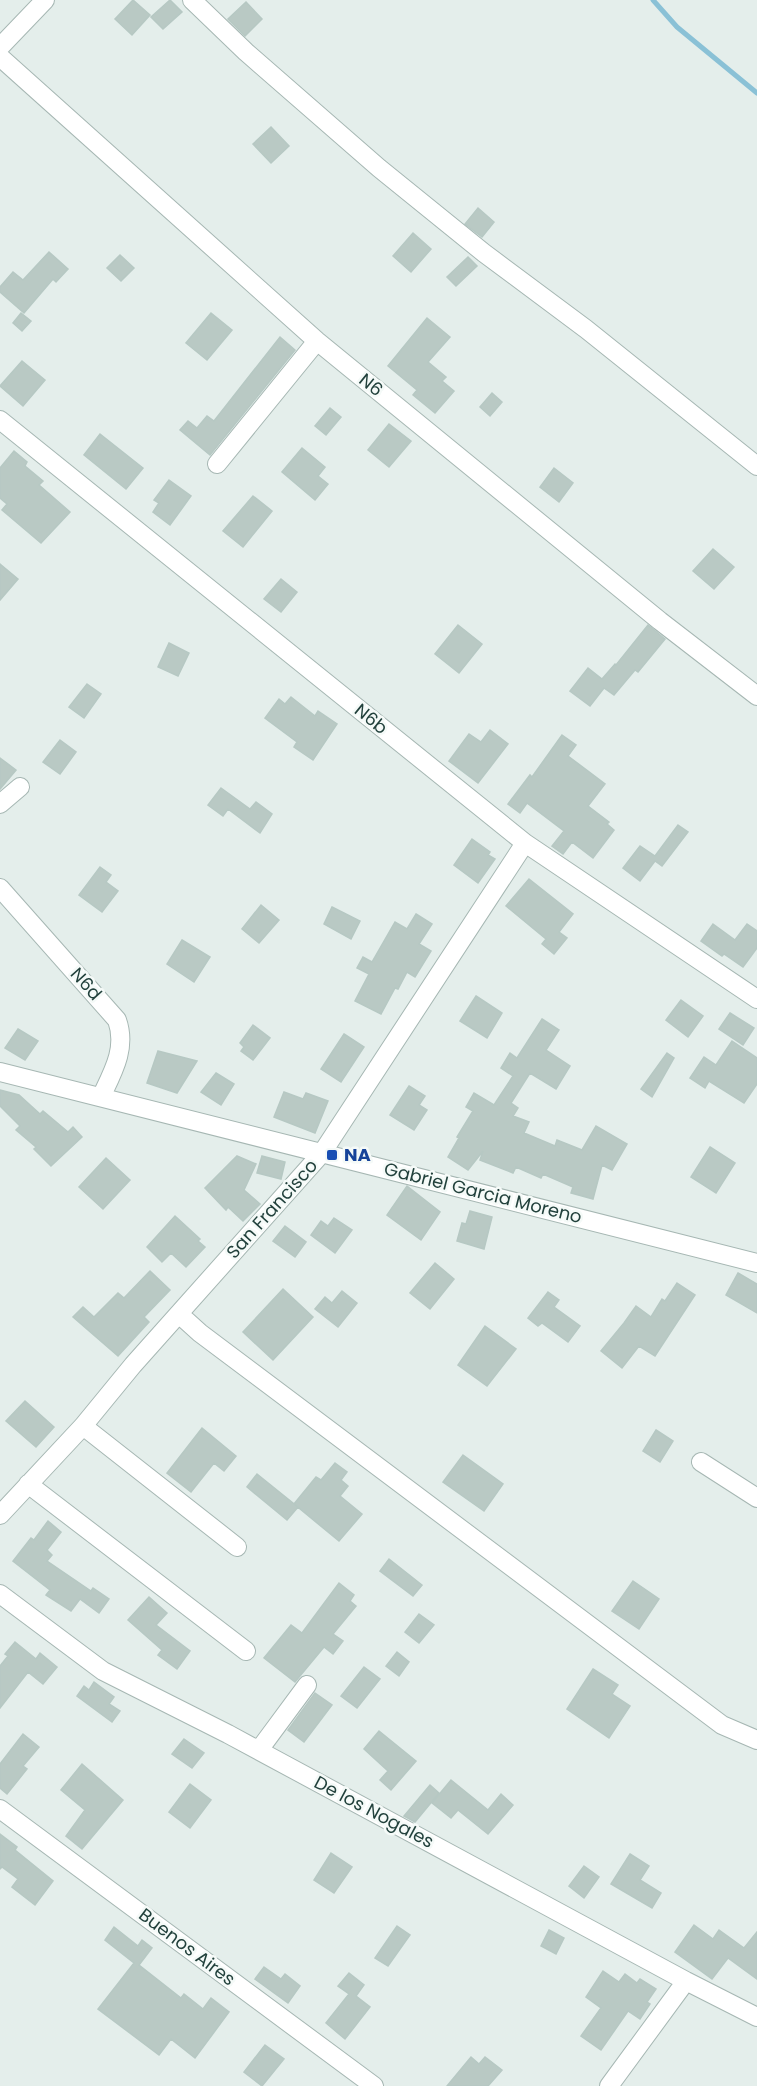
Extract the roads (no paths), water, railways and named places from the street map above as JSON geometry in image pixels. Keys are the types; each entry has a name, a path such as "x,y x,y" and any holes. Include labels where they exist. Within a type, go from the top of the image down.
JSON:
{"street":[{"path":"1,57 45,0"},
{"path":"192,0 246,52 379,168 757,466"},
{"name":"N6","path":"1,57 317,341 651,614 757,696"},
{"path":"217,464 317,341"},
{"name":"N6b","path":"0,420 525,843 757,999"},
{"path":"0,804 20,787"},
{"name":"San Francisco","path":"0,1515 83,1426 133,1365 322,1153 525,843"},
{"name":"N6d","path":"0,888 117,1020 121,1031 118,1060 101,1097"},
{"name":"Gabriel Garcia Moreno","path":"0,1072 757,1263"},
{"path":"179,1314 200,1333 722,1725 757,1740"},
{"path":"83,1426 237,1547"},
{"path":"701,1462 757,1498"},
{"path":"27,1484 246,1651"},
{"name":"De los Nogales","path":"0,1594 103,1671 259,1750 757,2017"},
{"path":"259,1750 307,1685"},
{"name":"Buenos Aires","path":"0,1809 374,2086"},
{"path":"609,2086 687,1981"}],"waterway":[{"path":"653,0 677,27 757,93"}],"place":[{"name":"NA","path":"332,1155"}]}
